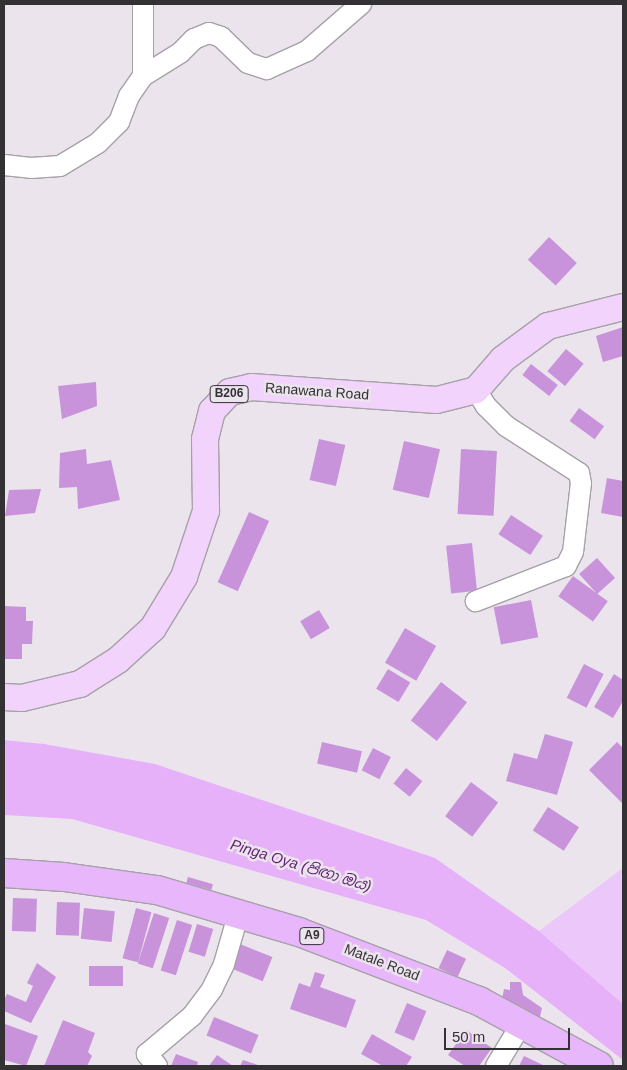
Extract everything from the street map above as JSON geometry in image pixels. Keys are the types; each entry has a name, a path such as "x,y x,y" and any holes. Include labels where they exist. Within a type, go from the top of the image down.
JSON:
{"highway":[{"name":"Matale Road","path":"4,873 64,877 157,890 239,912 420,977 522,1023 599,1066"}],"main road":[{"path":"476,390 503,359 548,326 623,307"},
{"name":"Ranawana Road","path":"4,697 22,698 80,684 118,660 153,628 184,577 206,511 206,439 212,411 230,392 251,386 437,400 476,390"}],"street":[{"path":"143,4 143,76"},
{"path":"4,165 31,168 60,166 98,143 119,122 129,96 143,76 180,52 194,39 209,33 221,37 248,64 267,69 307,51 361,4"},
{"path":"476,390 486,406 506,426 579,474 581,483 573,552 566,566 476,601"},
{"path":"157,1066 147,1054 192,1016 212,989 224,964 239,912"},
{"path":"496,1066 522,1023"}],"shaded area":[{"path":"623,868 623,1004 539,931"}],"water":[{"name":"Pinga Oya (පිඟා ඔය)","path":"4,740 44,744 155,764 435,858 539,931 623,1004 623,1060 505,968 426,920 72,819 4,815"}],"building":[{"path":"549,237 577,263 556,286 528,260"},
{"path":"623,327 623,356 603,362 596,336"},
{"path":"566,349 584,364 565,386 547,371"},
{"path":"531,364 558,385 549,396 522,375"},
{"path":"96,382 97,406 62,419 58,386"},
{"path":"579,408 604,426 595,439 570,421"},
{"path":"319,439 345,445 336,486 310,480"},
{"path":"404,441 440,449 429,498 393,490"},
{"path":"86,449 87,464 111,460 120,500 78,509 77,487 59,488 60,453"},
{"path":"461,449 497,451 494,516 458,514"},
{"path":"607,478 623,481 623,517 601,513"},
{"path":"41,489 35,513 5,516 9,490"},
{"path":"249,512 269,521 238,591 218,582"},
{"path":"511,515 543,536 530,555 498,534"},
{"path":"472,543 477,591 451,593 446,546"},
{"path":"597,558 615,578 597,594 579,574"},
{"path":"573,576 608,601 593,622 558,596"},
{"path":"531,600 538,637 501,645 494,607"},
{"path":"4,606 26,607 26,621 33,621 32,644 22,644 22,659 4,659"},
{"path":"319,610 330,628 311,639 300,621"},
{"path":"405,628 436,646 416,681 385,663"},
{"path":"584,664 604,674 586,708 567,698"},
{"path":"388,669 410,682 398,702 376,689"},
{"path":"614,674 623,680 623,701 613,718 594,707"},
{"path":"441,682 467,702 437,741 411,721"},
{"path":"545,734 573,742 557,795 506,781 514,753 537,759"},
{"path":"322,742 362,751 357,773 317,763"},
{"path":"617,742 623,748 623,804 589,770"},
{"path":"373,748 391,757 379,779 362,770"},
{"path":"406,768 422,781 410,797 393,784"},
{"path":"471,782 498,802 472,837 445,816"},
{"path":"548,807 579,827 564,851 533,830"},
{"path":"188,877 213,884 211,890 186,883"},
{"path":"13,898 37,899 36,932 12,931"},
{"path":"57,902 80,903 79,936 56,935"},
{"path":"84,908 115,911 112,942 81,939"},
{"path":"136,908 151,912 138,962 123,958"},
{"path":"154,913 169,918 153,968 138,963"},
{"path":"177,920 192,925 176,975 161,970"},
{"path":"197,924 213,929 205,957 189,952"},
{"path":"240,944 272,957 263,981 230,968"},
{"path":"447,950 466,959 458,977 439,968"},
{"path":"37,963 56,977 31,1023 4,1011 4,1000 7,994 26,1002 33,986 27,983"},
{"path":"89,966 123,966 123,986 89,986"},
{"path":"315,972 325,975 320,987 356,1000 346,1028 290,1009 299,983 310,987"},
{"path":"510,982 521,982 523,995 542,1008 540,1017 518,1005 517,1009 501,1004 504,989 510,990"},
{"path":"407,1003 426,1011 414,1041 394,1032"},
{"path":"214,1017 259,1035 251,1054 207,1036"},
{"path":"63,1020 95,1033 88,1052 92,1056 87,1066 44,1066"},
{"path":"5,1024 38,1036 26,1066 4,1060"},
{"path":"466,1030 492,1048 479,1066 465,1066 448,1055"},
{"path":"372,1034 412,1057 406,1066 383,1066 361,1054"},
{"path":"176,1054 198,1062 197,1066 171,1066"},
{"path":"217,1055 233,1066 209,1066"},
{"path":"524,1056 545,1066 519,1066"},
{"path":"243,1060 261,1066 240,1066"}]}
